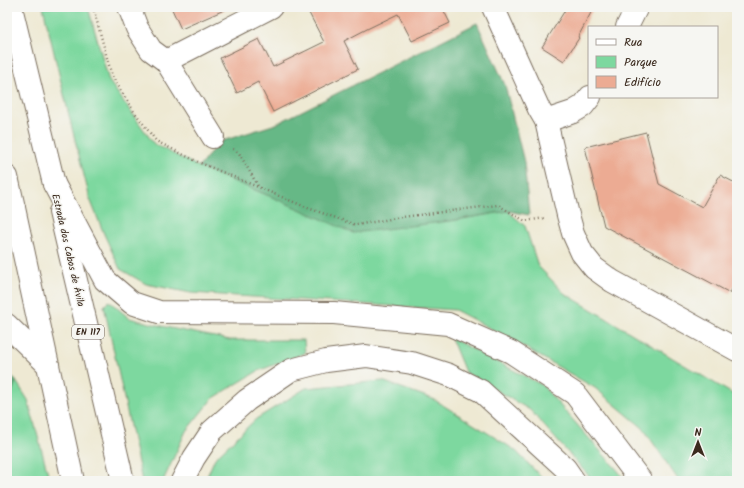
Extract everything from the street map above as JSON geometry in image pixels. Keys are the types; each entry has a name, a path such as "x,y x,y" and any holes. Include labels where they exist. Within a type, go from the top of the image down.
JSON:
{"main road":[{"path":"12,7 54,184 105,280 132,303 159,312 334,314 448,324 511,352 575,394 641,481"},
{"path":"129,7 137,28 151,50 166,61 213,137"},
{"path":"166,61 271,7"},
{"path":"493,7 539,109 546,121 568,215 573,233 582,253 594,268 612,281 737,350"},
{"path":"628,26 637,7"},
{"path":"546,121 573,112 583,106 589,98"},
{"path":"7,177 73,481"},
{"name":"Estrada dos Cabos de Ávila","path":"54,184 123,481"},
{"path":"7,325 48,365"},
{"path":"182,481 194,458 212,431 247,400 291,370 326,360 366,356 412,363 449,376 481,391 565,468 574,481"}],"path":[{"path":"93,7 112,76 133,110 156,141 198,162 308,208 356,225 402,217 498,205 525,221 568,215"},
{"path":"213,137 239,153 258,186"}],"green space":[{"path":"43,7 88,7 109,81 154,144 199,167 272,197 450,221 508,211 525,226 538,266 564,293 737,397 737,481 679,481 643,428 595,388 503,335 455,310 191,293 146,284 120,269 90,199"},
{"path":"477,23 505,85 524,162 529,215 508,211 450,221 353,233 199,167 219,142 276,124"},
{"path":"109,301 129,318 230,340 304,340 305,353 258,371 212,399 186,431 163,481 142,481 104,306"},
{"path":"451,338 542,385 619,472 625,481 592,481 530,410 465,372"},
{"path":"7,370 16,381 7,404"},
{"path":"16,381 28,400 50,481 7,481 7,404"},
{"path":"382,381 433,399 515,450 545,481 205,481 215,458 256,419 306,388"}],"building":[{"path":"171,7 231,7 181,29"},
{"path":"321,7 442,7 450,23 412,41 398,14 369,28 344,41 358,69 273,112 258,82 237,93 220,58 259,39 273,67 324,42 309,13"},
{"path":"567,7 594,7 578,37 579,38 564,61 542,47"},
{"path":"646,132 659,184 702,207 720,175 737,184 737,280 730,293 604,226 585,147"}]}
